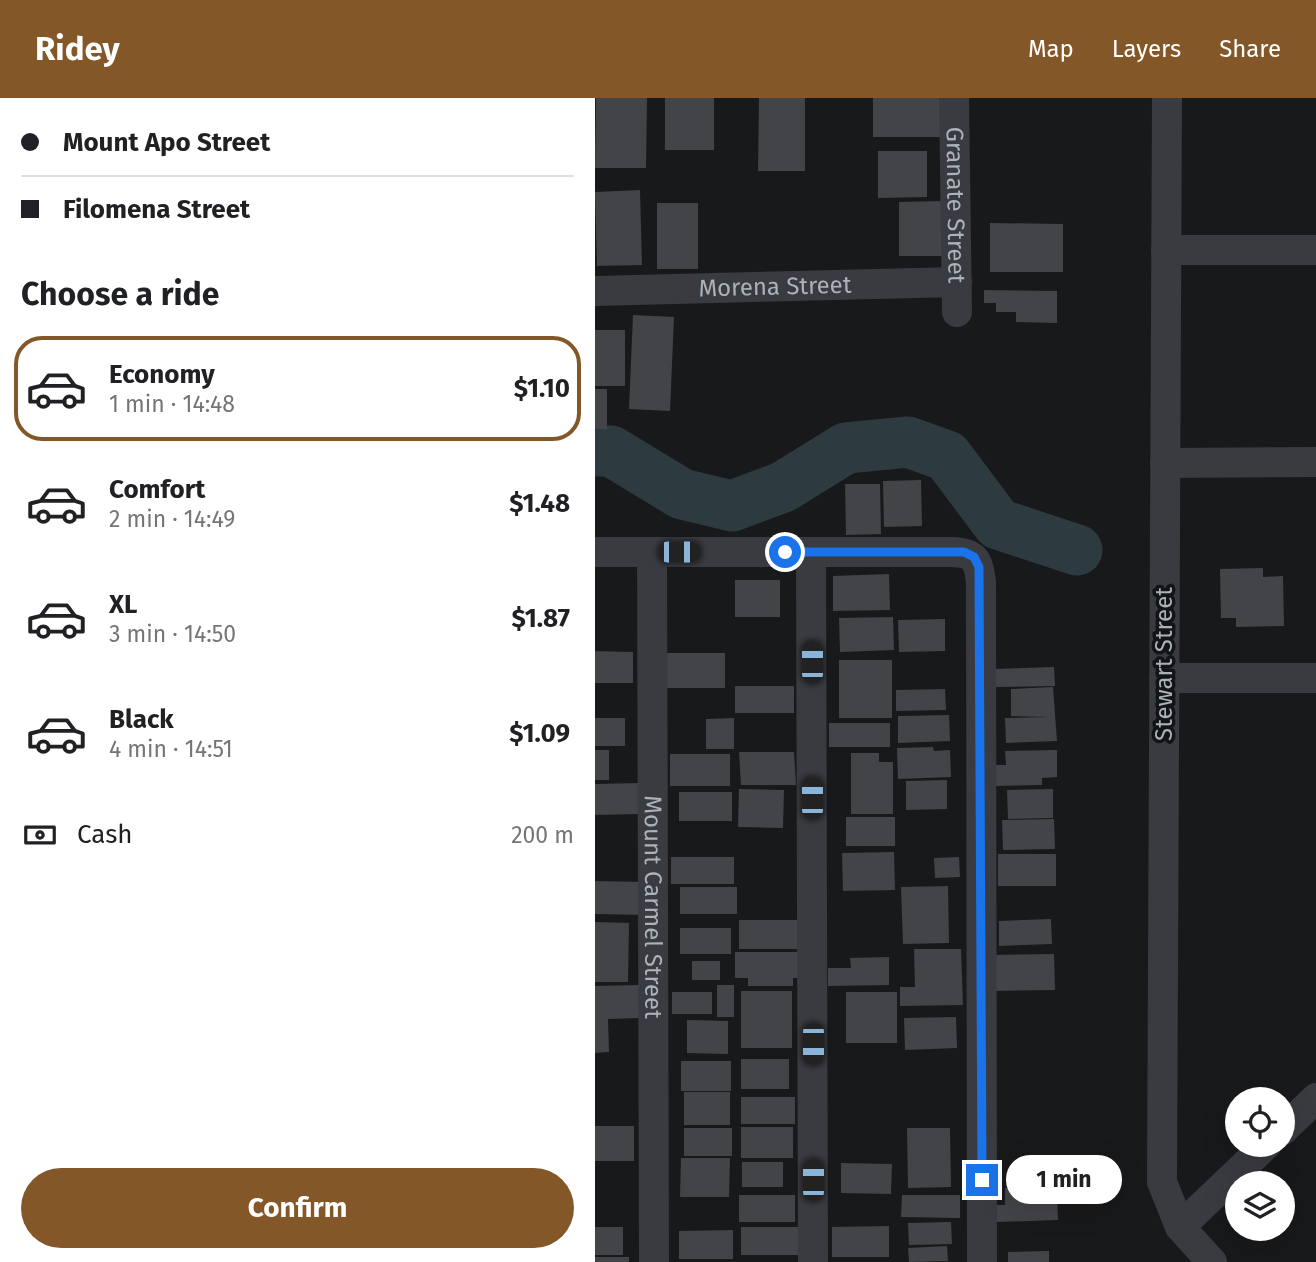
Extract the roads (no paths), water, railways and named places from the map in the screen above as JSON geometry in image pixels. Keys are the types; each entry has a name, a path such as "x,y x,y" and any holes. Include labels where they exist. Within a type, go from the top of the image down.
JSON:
{"street":[{"name":"Granate Street","path":"954,98 957,312"},
{"name":"Stewart Street","path":"1167,98 1162,1182 1180,1227"},
{"path":"1166,250 1316,250"},
{"name":"Morena Street","path":"595,291 957,282"},
{"path":"1165,463 1316,462"},
{"path":"595,552 964,552 974,557 979,567 981,582 982,1262"},
{"name":"Mount Carmel Street","path":"652,552 655,1262"},
{"path":"811,552 813,1262"},
{"path":"1164,678 1316,678"},
{"path":"1295,1118 1316,1098"},
{"path":"1212,1262 1180,1227 1254,1157"}],"waterway":[{"path":"595,451 611,451 682,494 732,506 783,487 846,448 908,442 947,456 998,524 1077,550"}]}
